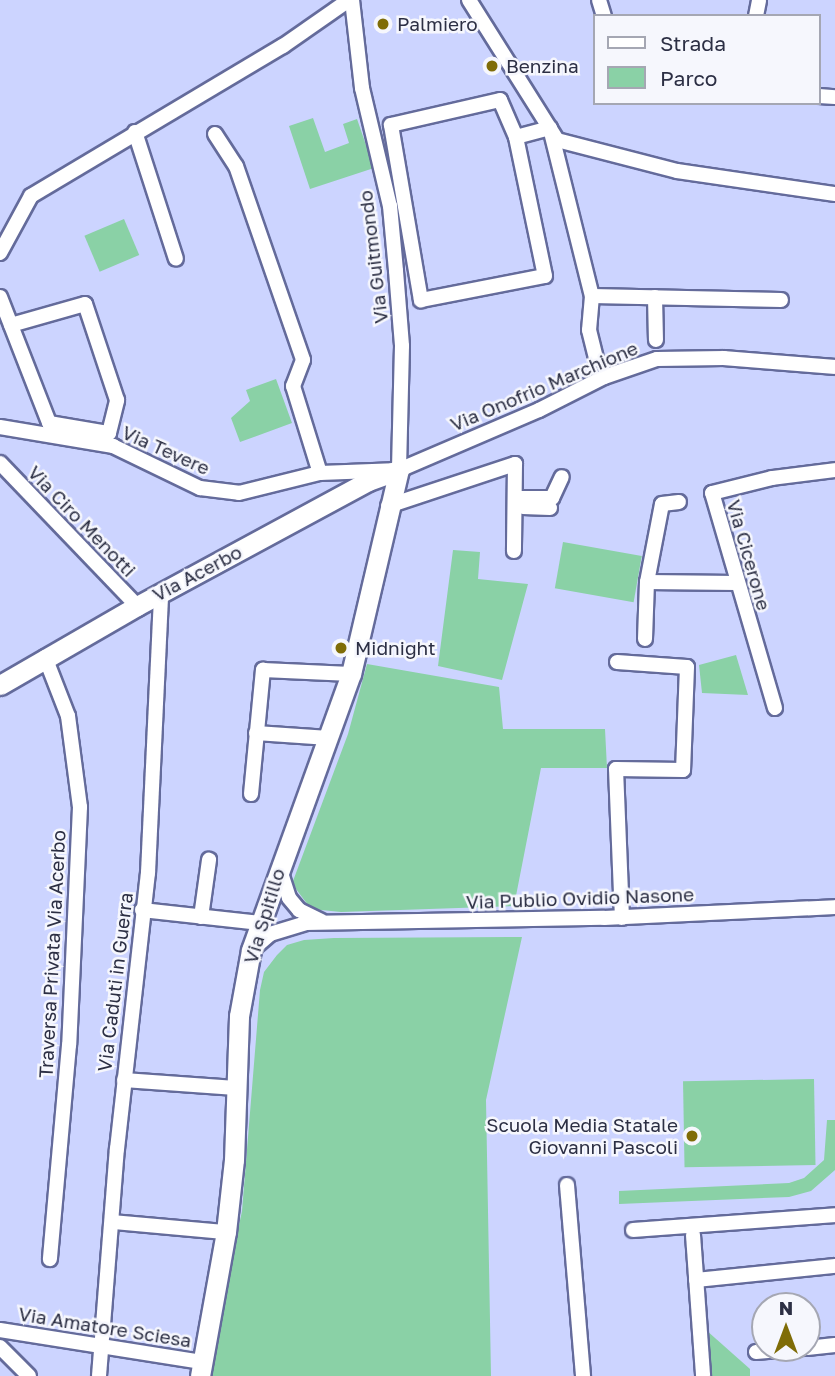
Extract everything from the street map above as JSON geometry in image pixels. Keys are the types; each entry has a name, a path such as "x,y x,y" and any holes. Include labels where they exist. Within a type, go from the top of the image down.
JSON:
{"street":[{"path":"0,253 31,196 283,46 351,0"},
{"name":"Via Guitmondo","path":"351,0 362,88 390,206 402,346 399,470"},
{"path":"469,0 557,139 677,171 835,194"},
{"path":"500,100 516,137 545,276 421,300 391,125 500,100"},
{"path":"516,137 550,128"},
{"path":"550,128 592,296 589,330 597,359"},
{"path":"135,132 176,259"},
{"path":"215,134 236,166 303,360 293,386 320,473"},
{"path":"592,296 781,300"},
{"path":"0,297 11,326 49,423 108,433 117,400 85,304 11,326"},
{"path":"655,297 656,340"},
{"name":"Via Onofrio Marchione","path":"399,470 539,410 604,377 657,359 724,358 835,368"},
{"name":"Via Tevere","path":"0,427 113,446 217,493 239,493 320,473 399,470"},
{"name":"Via Ciro Menotti","path":"0,463 137,606"},
{"path":"388,506 515,464 514,551"},
{"name":"Via Spitillo","path":"202,1369 226,1231 239,1016 251,950 351,674 388,506 399,470"},
{"name":"Via Acerbo","path":"0,685 137,606 368,481 399,470"},
{"name":"Via Cicerone","path":"775,708 736,583 712,493 772,478 835,470"},
{"path":"515,502 552,498 562,477"},
{"path":"515,502 550,508"},
{"path":"645,639 648,582 663,504 679,502"},
{"path":"648,582 736,583"},
{"name":"Via Caduti in Guerra","path":"99,1376 124,1080 148,873 161,593"},
{"name":"Traversa Privata Via Acerbo","path":"45,657 68,716 80,807 69,1045 50,1259"},
{"path":"617,662 687,667 683,770 616,769 622,918"},
{"path":"251,794 263,670 351,674"},
{"path":"256,733 329,738"},
{"path":"201,917 209,860"},
{"path":"279,867 289,898 299,910 326,923"},
{"name":"Via Publio Ovidio Nasone","path":"251,950 285,927 326,923 622,918 835,907"},
{"path":"142,911 260,923"},
{"path":"124,1080 236,1088"},
{"path":"567,1185 583,1376"},
{"path":"633,1230 835,1215"},
{"path":"113,1222 226,1231"},
{"path":"693,1235 703,1376"},
{"path":"696,1280 835,1266"},
{"name":"Via Amatore Sciesa","path":"0,1330 103,1346 202,1369"},
{"path":"0,1347 30,1376"}],"green space":[{"path":"313,118 325,152 349,143 343,124 357,119 374,168 310,189 289,126"},
{"path":"124,219 139,255 100,272 84,236"},
{"path":"276,379 292,423 240,442 231,418 250,401 246,390"},
{"path":"563,542 642,556 634,602 555,588"},
{"path":"453,550 480,552 478,579 528,584 502,680 438,666"},
{"path":"736,655 748,695 702,693 699,665"},
{"path":"367,664 499,687 503,729 605,729 607,768 541,768 514,906 341,912 311,909 296,889 293,881 348,734"},
{"path":"522,937 486,1100 491,1376 207,1376 242,1211 260,990 264,972 287,945 304,940"},
{"path":"814,1079 816,1165 685,1167 683,1081"},
{"path":"827,1120 835,1120 835,1170 811,1191 789,1197 619,1204 619,1191 789,1183 804,1178 824,1160"},
{"path":"706,1330 750,1369 750,1376 709,1376"}],"place":[{"name":"Palmiero","path":"383,24"},
{"name":"Benzina","path":"492,66"},
{"name":"Midnight","path":"341,648"},
{"name":"Scuola Media Statale Giovanni Pascoli","path":"692,1136"}]}
